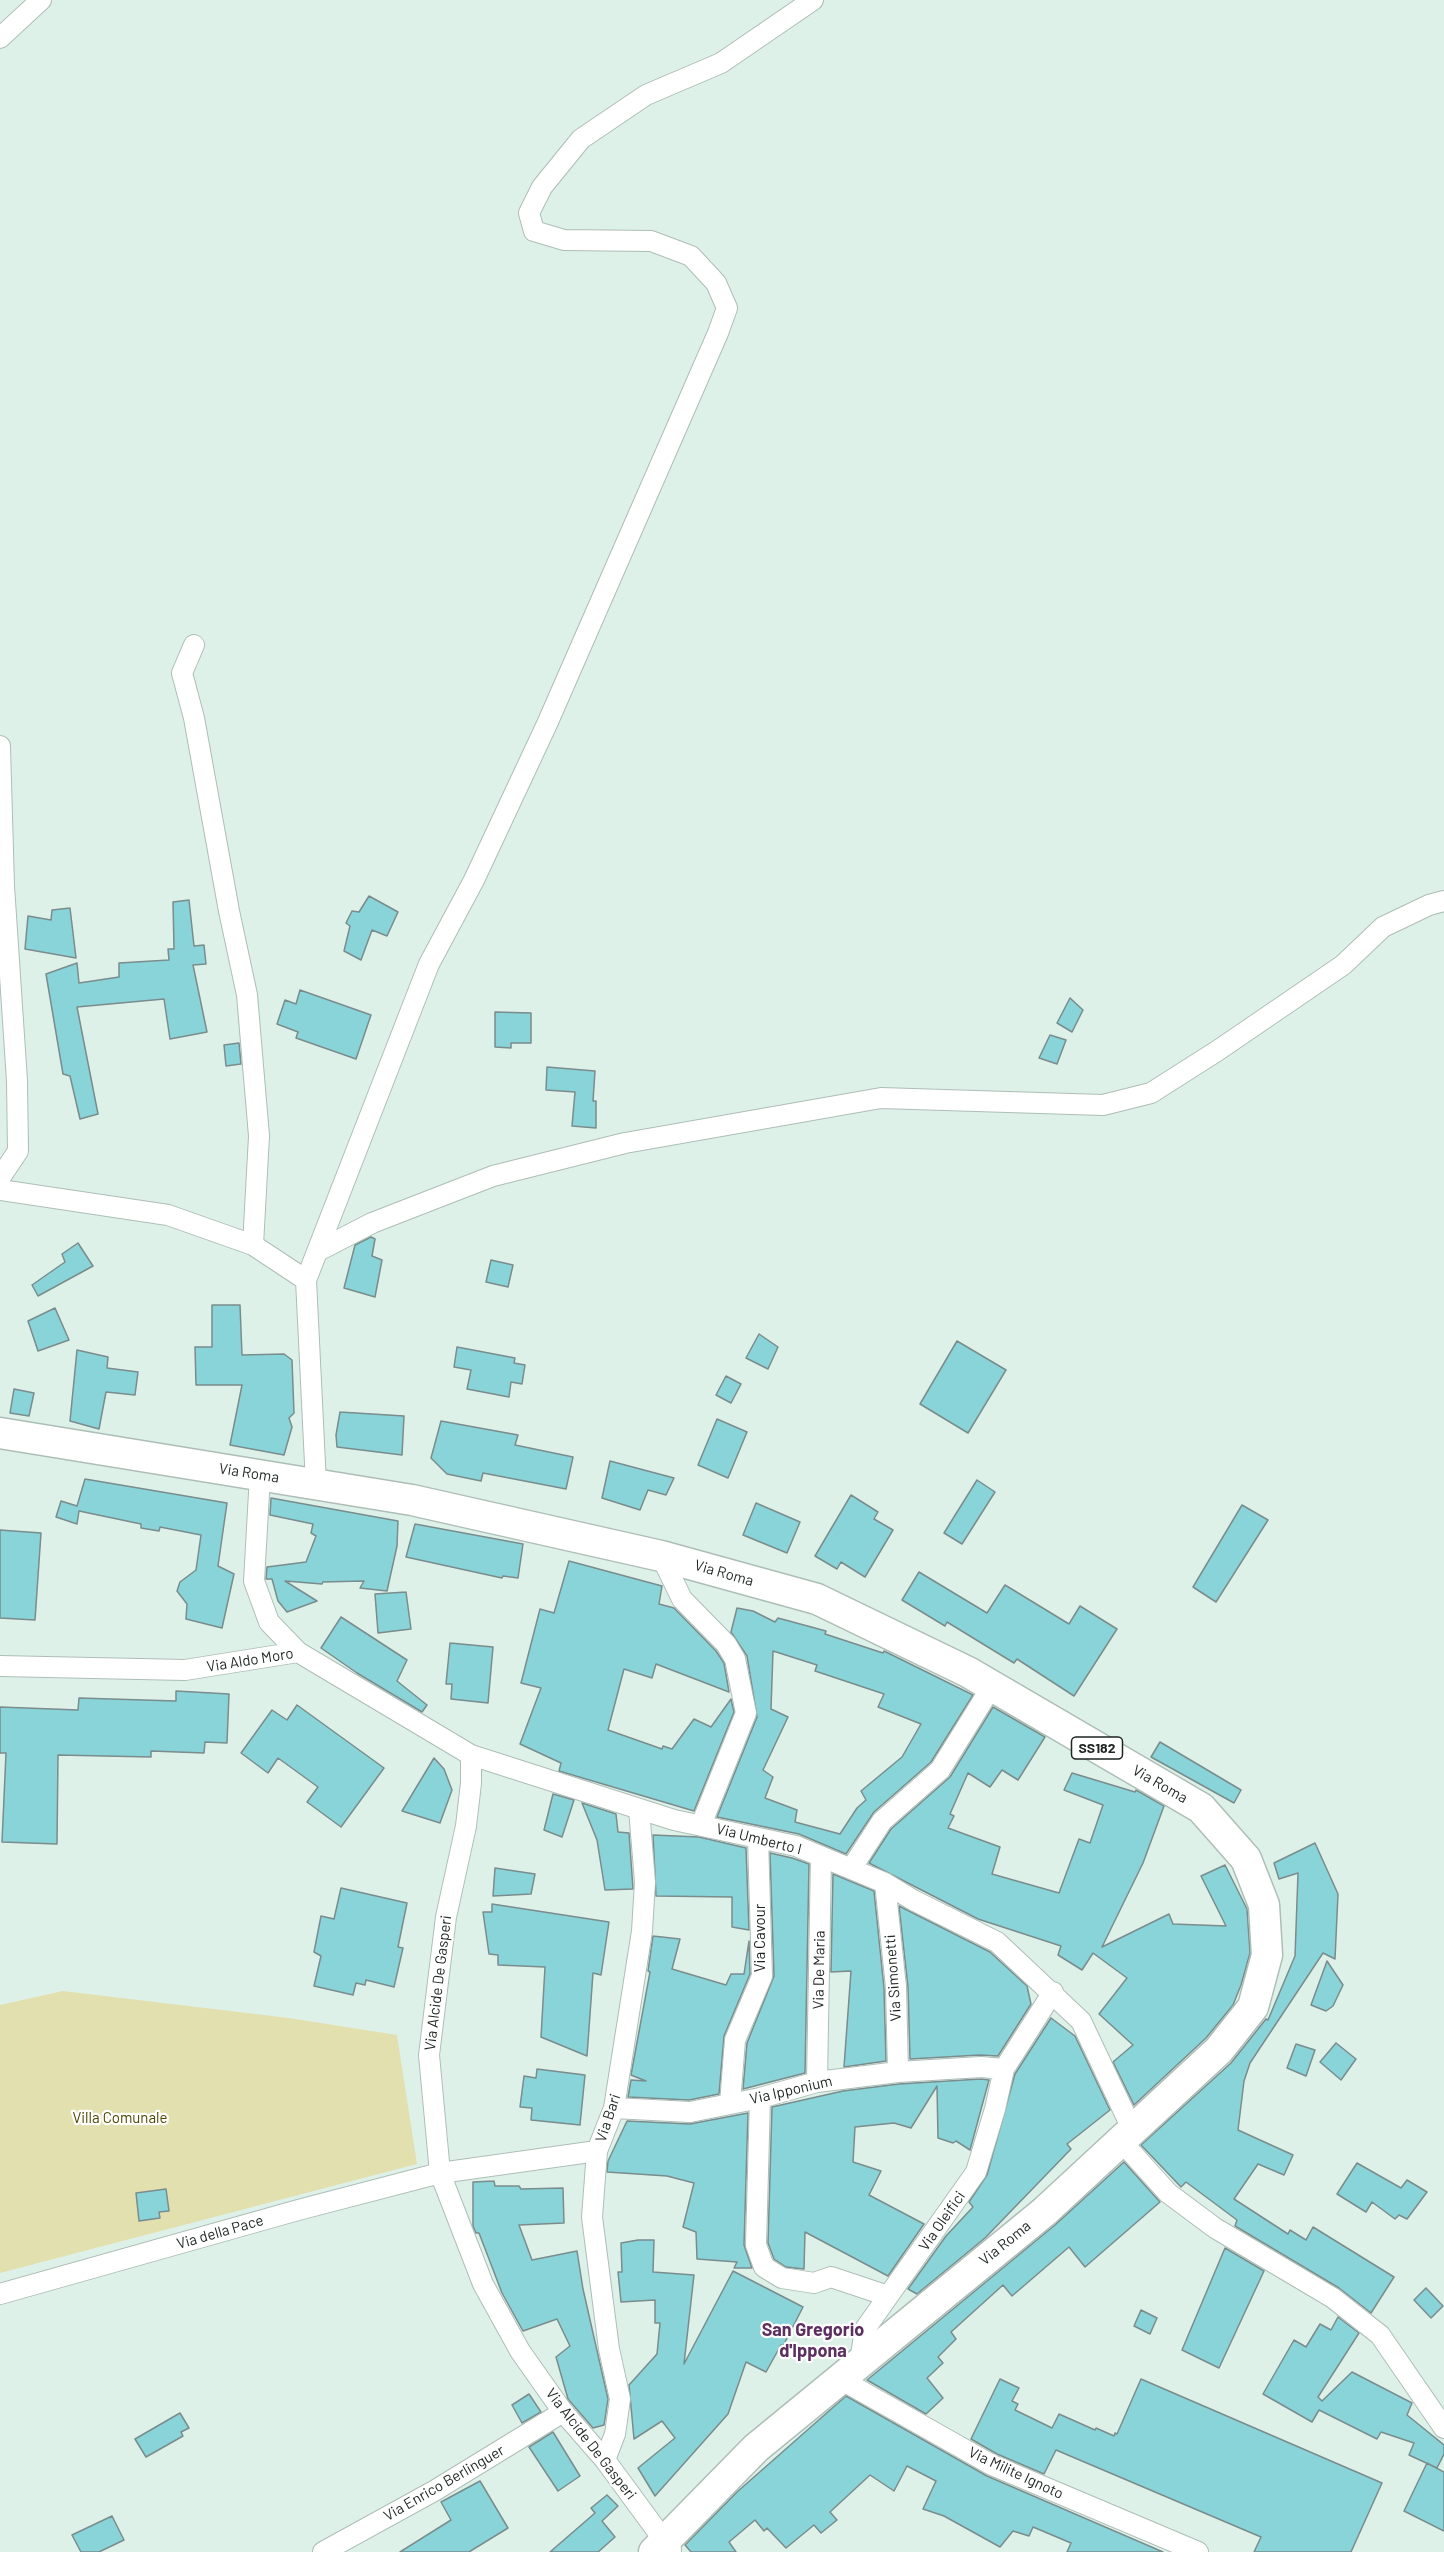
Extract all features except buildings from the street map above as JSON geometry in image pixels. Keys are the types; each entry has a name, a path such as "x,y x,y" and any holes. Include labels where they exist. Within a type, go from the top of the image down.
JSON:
{"main road":[{"name":"Via Roma","path":"0,1433 412,1500 661,1556 817,1599 968,1672 1201,1808 1246,1859 1264,1905 1267,1955 1253,2007 1219,2050 1044,2212 756,2448 664,2548"}],"street":[{"path":"0,38 41,0"},
{"path":"316,1484 306,1280 429,964 474,880 547,724 727,308 717,283 691,256 651,241 564,240 534,231 529,213 542,187 581,140 646,95 721,63 813,0"},
{"path":"195,645 182,673 194,718 229,911 247,995 259,1136 253,1245"},
{"path":"0,746 4,886 17,1081 18,1151 0,1178"},
{"path":"318,1251 372,1223 492,1176 625,1143 881,1098 1103,1105 1151,1093 1343,965 1383,927 1429,905 1444,901"},
{"path":"0,1190 168,1215 253,1245 306,1280"},
{"path":"260,1475 254,1581 269,1622 298,1652"},
{"path":"661,1556 682,1599 726,1644 735,1659 746,1713 701,1825"},
{"name":"Via Aldo Moro","path":"0,1666 185,1670 298,1652 471,1755"},
{"path":"851,1869 882,1821 940,1770 992,1686"},
{"name":"Via Umberto I","path":"471,1755 639,1809 758,1839 796,1846 885,1883 913,1900 997,1942 1053,1992 1081,2021 1128,2136 1168,2193 1215,2228 1333,2298 1380,2335 1444,2428"},
{"name":"Via Alcide De Gasperi","path":"471,1755 471,1783 466,1826 446,1917 429,2055 440,2173 483,2284 520,2351 563,2412 604,2460 664,2548"},
{"name":"Via Bari","path":"604,2460 615,2434 620,2399 609,2349 592,2217 597,2151 614,2108 642,1931 645,1882 639,1809"},
{"name":"Via Cavour","path":"730,2104 735,2040 762,1976 758,1839"},
{"name":"Via De Maria","path":"817,2082 821,1857"},
{"name":"Via Simonetti","path":"885,1883 896,1987 897,2072"},
{"name":"Via Oleifici","path":"850,2371 865,2329 976,2172 995,2109 1004,2069 1053,1992"},
{"name":"Via Ipponium","path":"614,2108 690,2112 760,2098 817,2082 897,2072 981,2067 1004,2069"},
{"path":"760,2098 756,2245 764,2267 783,2278 814,2283 831,2277 888,2296"},
{"name":"Via della Pace","path":"0,2294 298,2210 440,2173 597,2151"},
{"name":"Via Milite Ignoto","path":"850,2371 992,2465 1198,2552"},
{"name":"Via Enrico Berlinguer","path":"323,2552 434,2491 563,2412"}],"green space":[{"name":"Villa Comunale","path":"63,1991 289,2018 397,2035 417,2164 0,2273 0,2005"}],"district":[{"name":"San Gregorio d'Ippona","path":"813,2340"}]}
